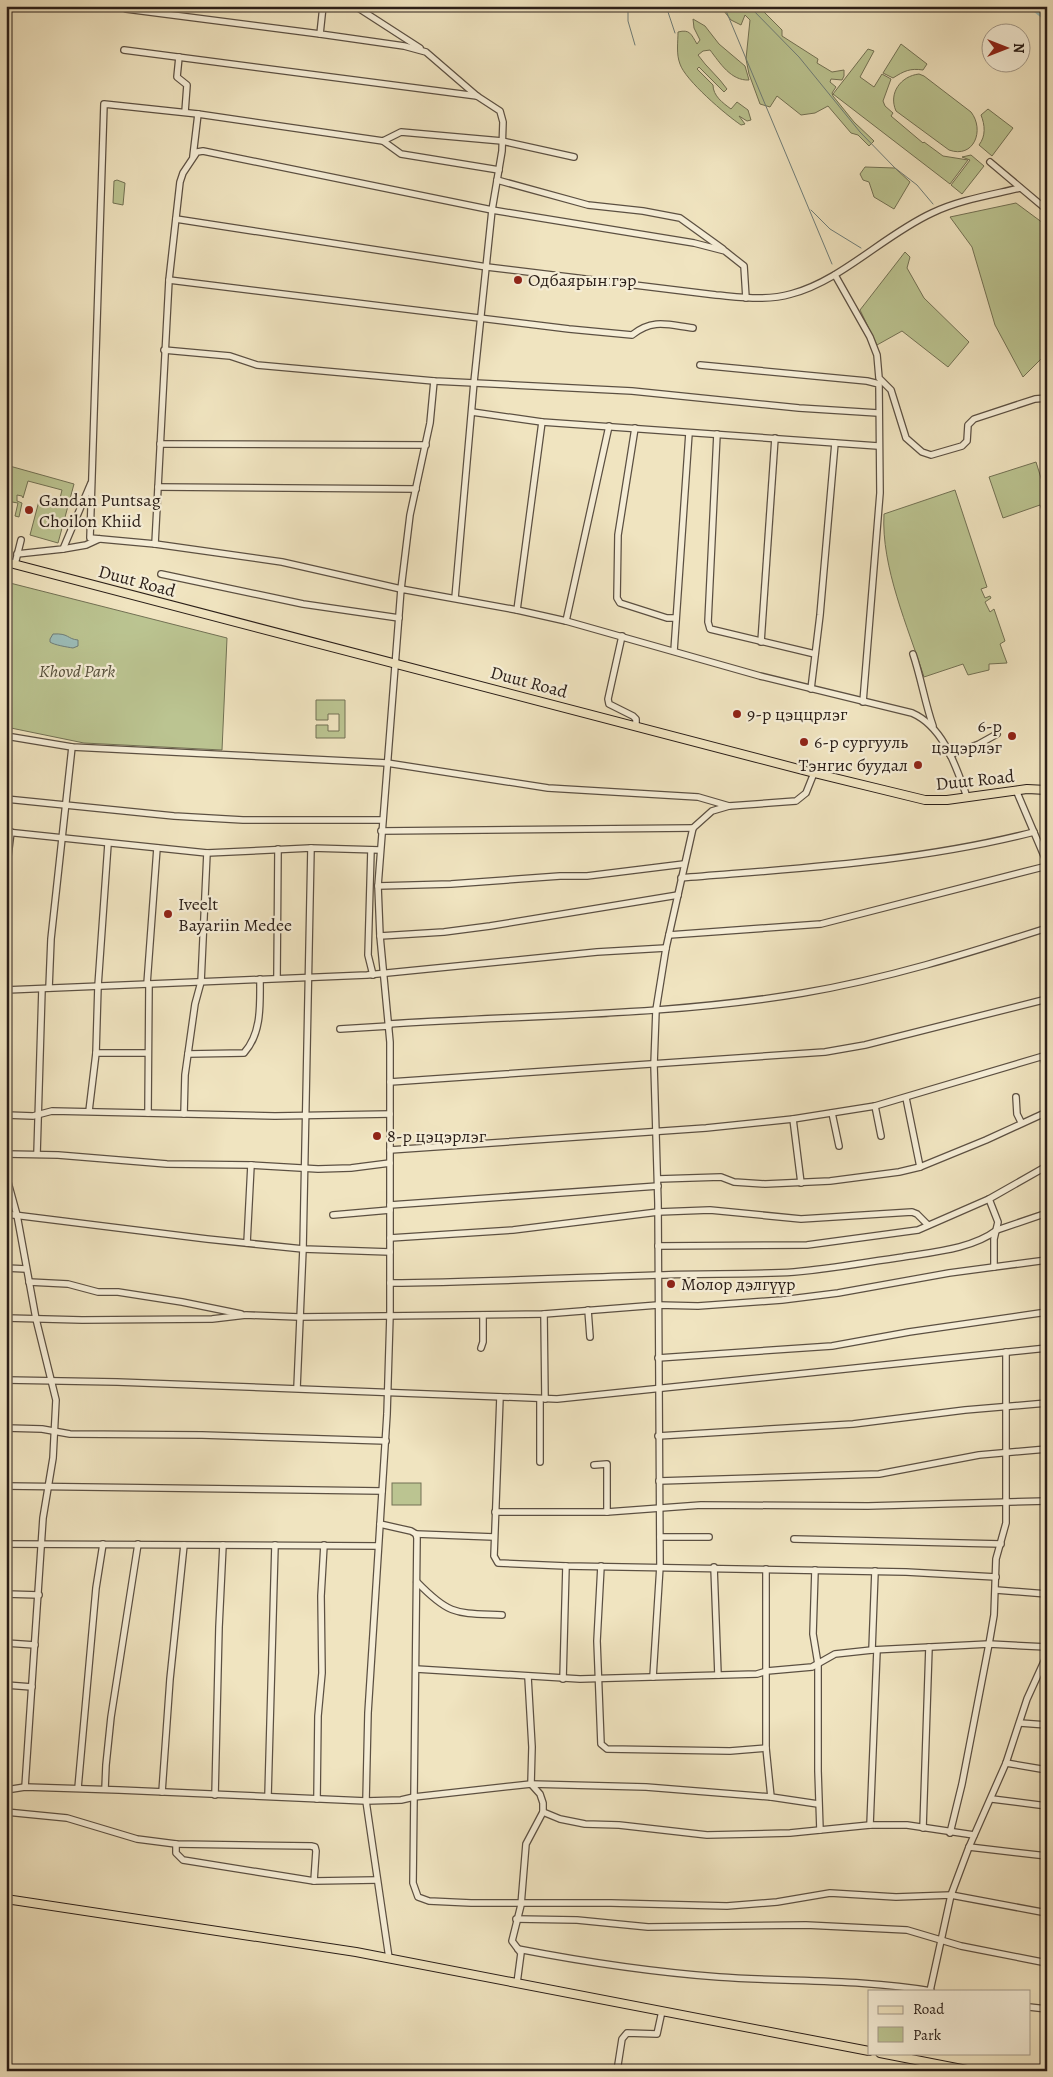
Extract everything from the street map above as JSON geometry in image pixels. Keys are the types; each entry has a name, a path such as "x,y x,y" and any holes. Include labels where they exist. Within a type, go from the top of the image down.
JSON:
{"main road":[{"name":"Duut Road","path":"6,562 396,662 814,773 926,800 967,797 1016,790 1047,790"},
{"path":"6,1900 233,1932 389,1958 868,2051"},
{"path":"889,2054 917,2057 972,2071"}],"street":[{"path":"320,34 323,6"},
{"path":"355,6 426,52 477,96 500,111 503,122 474,382 455,598"},
{"path":"126,9 404,46 426,52"},
{"path":"124,50 477,96"},
{"path":"179,57 177,77 187,85 185,112"},
{"path":"499,170 401,154 383,141 185,112 104,104 90,538 155,544 282,562 402,589 518,610 622,636 810,689 912,713 922,717 934,728"},
{"path":"193,157 198,114"},
{"path":"383,141 401,132 502,142 574,157"},
{"path":"155,544 169,280 180,182 182,173 197,152 204,151 492,210 694,243 725,251"},
{"path":"990,162 1047,210"},
{"path":"498,180 588,205 643,211 680,218 744,266 746,298"},
{"path":"176,218 487,267 746,298 791,294 835,275 889,236 934,212 1020,188"},
{"path":"835,275 870,337 877,355 879,381 878,446 880,493 864,702"},
{"path":"169,280 632,335 641,327 657,323 693,328"},
{"path":"164,350 230,356 257,365 434,381 632,391 799,408 878,413"},
{"path":"700,365 879,381 891,390 906,438 922,452 931,455 965,444 968,425 974,419 1035,399 1047,398"},
{"path":"389,1958 366,1801 368,1713 386,1441 390,1315 389,1025 383,974 378,886 399,618 410,515 426,445 434,381"},
{"path":"472,412 542,422 878,446"},
{"path":"518,610 542,422"},
{"path":"566,621 609,426"},
{"path":"635,428 618,535 617,598 620,603 667,618 676,618"},
{"path":"674,651 689,433"},
{"path":"717,434 708,622 710,629 815,654"},
{"path":"761,642 775,438"},
{"path":"810,689 835,443"},
{"path":"160,444 426,445"},
{"path":"63,549 92,479"},
{"path":"158,487 416,489"},
{"path":"17,554 86,545 100,539"},
{"path":"15,564 21,540"},
{"path":"161,574 303,604 399,618"},
{"path":"622,636 608,699 609,704 633,716 636,720 636,726"},
{"path":"913,654 934,728 950,755 967,797"},
{"path":"950,755 979,744 997,734"},
{"path":"6,736 72,747 387,763 548,788 698,797 729,806"},
{"path":"37,1154 45,988 72,747"},
{"path":"653,1677 660,1566 658,1481 658,1179 654,1065 656,1010 666,948 693,828 712,812 729,806 796,801 806,793 814,773"},
{"path":"669,935 821,924 1047,864 1016,790"},
{"path":"6,799 174,816 243,820 382,820"},
{"path":"381,831 693,828"},
{"path":"6,872 8,832 207,853 311,848 380,850"},
{"path":"681,878 889,859 999,841 1034,832"},
{"path":"90,1111 96,1053 98,986 108,844"},
{"path":"148,1113 148,984 157,848"},
{"path":"297,1388 303,1248 304,1115 311,848"},
{"path":"277,978 278,849"},
{"path":"371,850 368,955 373,975"},
{"path":"184,1114 188,1054 195,1004 201,982 207,853"},
{"path":"378,886 451,884 560,876 586,876 684,864"},
{"path":"380,936 444,932 490,926 678,895"},
{"path":"340,1029 656,1010 802,993 870,980 934,964 1047,928"},
{"path":"6,990 373,975 597,952 666,948"},
{"path":"188,1054 244,1053 251,1046 257,1027 260,1004 260,979"},
{"path":"390,1082 788,1056 847,1048 1047,999"},
{"path":"96,1053 148,1053"},
{"path":"390,1150 706,1128 793,1118 875,1106 1045,1055 1047,1071"},
{"path":"1016,1097 1017,1114 1021,1122"},
{"path":"906,1098 920,1166"},
{"path":"875,1106 881,1136"},
{"path":"6,1114 33,1116 52,1111 90,1111 184,1114 390,1114"},
{"path":"658,1179 721,1177 734,1182 801,1183 900,1172 986,1140 1021,1122 1047,1112"},
{"path":"832,1113 838,1146"},
{"path":"793,1118 801,1183"},
{"path":"6,1154 37,1154 167,1164 304,1168 351,1168 390,1163"},
{"path":"247,1243 251,1165"},
{"path":"658,1246 807,1245 918,1230 989,1199 1047,1166"},
{"path":"6,1175 17,1215 36,1319 56,1400 53,1458 47,1487 42,1545 25,1787"},
{"path":"333,1215 390,1208 658,1186"},
{"path":"989,1199 998,1222 994,1240 994,1266"},
{"path":"390,1238 513,1230 658,1212 710,1210 801,1219 912,1212 917,1214 928,1225"},
{"path":"390,1283 768,1273 819,1269 928,1253 990,1235 996,1230 1047,1212"},
{"path":"6,1214 247,1243 390,1252"},
{"path":"6,1318 212,1319 246,1315 299,1317 544,1314 658,1305 698,1306 782,1300 838,1293 994,1266 1047,1260"},
{"path":"6,1268 26,1269"},
{"path":"29,1282 68,1284 98,1292 118,1292 246,1315"},
{"path":"588,1310 590,1337"},
{"path":"658,1358 832,1346 909,1332 1047,1312"},
{"path":"540,1462 544,1314"},
{"path":"481,1348 483,1342 483,1315"},
{"path":"6,1380 297,1388 542,1399 658,1389 1047,1348"},
{"path":"950,1832 962,1784 989,1644 994,1615 996,1560 1006,1523 1006,1352"},
{"path":"500,1397 494,1537 494,1556 498,1563 566,1566 660,1566 875,1571 996,1577"},
{"path":"658,1436 853,1424 1047,1403"},
{"path":"6,1428 42,1429 70,1434 202,1435 386,1441"},
{"path":"658,1481 879,1474 979,1454 1047,1449"},
{"path":"594,1465 607,1464 607,1512"},
{"path":"6,1486 382,1491"},
{"path":"495,1512 607,1512 701,1505 850,1506 1047,1501"},
{"path":"380,1524 411,1531 416,1534 494,1537"},
{"path":"416,1534 413,1883 418,1897 429,1901 520,1905 611,1903 727,1906 778,1902 830,1893 896,1896 951,1895 1047,1913"},
{"path":"660,1537 709,1538"},
{"path":"794,1539 1001,1544"},
{"path":"6,1544 378,1546"},
{"path":"78,1788 95,1598 103,1544"},
{"path":"105,1789 113,1708 138,1544"},
{"path":"162,1792 170,1679 184,1545"},
{"path":"268,1796 275,1545"},
{"path":"317,1799 318,1716 322,1673 321,1596 324,1545"},
{"path":"215,1795 223,1546"},
{"path":"563,1679 566,1566"},
{"path":"601,1566 597,1640 601,1744 607,1749 730,1751 766,1748"},
{"path":"714,1567 718,1675"},
{"path":"766,1569 766,1748 771,1797"},
{"path":"815,1570 813,1634 818,1664 818,1804 820,1830"},
{"path":"870,1825 875,1650 875,1571"},
{"path":"417,1582 435,1601 446,1608 459,1613 502,1615"},
{"path":"996,1590 1047,1594"},
{"path":"6,1594 39,1595"},
{"path":"6,1643 35,1645"},
{"path":"416,1669 563,1679 757,1674 767,1671 812,1667 835,1654 875,1650 989,1644 1047,1647"},
{"path":"923,1828 929,1648"},
{"path":"931,1990 951,1895 974,1835 992,1799 1027,1699 1047,1654"},
{"path":"517,1983 521,1959 512,1941 520,1905 526,1844 543,1812 540,1794 531,1784 532,1747 528,1677"},
{"path":"6,1685 32,1687"},
{"path":"1020,1723 1047,1725"},
{"path":"1006,1763 1047,1770"},
{"path":"6,1790 25,1787 78,1788 366,1801 402,1800 414,1797 531,1784 646,1787 771,1797 818,1804"},
{"path":"992,1799 1047,1806"},
{"path":"6,1812 67,1818 137,1839 176,1844 315,1848 314,1882"},
{"path":"543,1812 560,1819 585,1824 619,1825 679,1833 707,1834 820,1830 870,1825 906,1825 974,1835"},
{"path":"176,1844 176,1853 182,1860 314,1882 377,1880"},
{"path":"969,1847 1047,1856"},
{"path":"516,1919 596,1921 648,1927 806,1925 906,1930 941,1941 1047,1963"},
{"path":"518,1950 660,1971 720,1977 836,1980 896,1984 926,1990"},
{"path":"1030,2007 1047,2009"},
{"path":"617,2071 622,2039 627,2033 657,2034 662,2011"}],"green space":[{"path":"720,6 758,6 782,30 782,36 818,59 817,63 832,72 844,70 842,80 831,79 830,82 836,87 832,93 833,96 854,122 874,141 869,146 858,135 851,133 828,106 815,113 801,115 777,96 770,107 760,104 749,74 746,59 750,20 745,15 741,25 731,20"},
{"path":"693,19 705,26 719,44 745,66 749,80 737,78 731,74 710,50 703,51 698,55 727,89 724,92 699,67 697,69 713,85 713,89 719,99 731,109 737,102 748,110 751,120 747,121 739,116 745,124 741,125 726,114 683,71 679,60 678,32 685,31 690,33 697,44 700,40 694,28"},
{"path":"901,44 927,64 923,70 914,69 893,78 883,73"},
{"path":"868,49 874,51 860,77 874,87 882,74 891,79 883,101 885,106 893,113 891,116 923,143 943,156 968,160 950,184 833,94"},
{"path":"919,74 971,112 975,119 977,134 971,147 958,152 949,150 896,111 894,98 898,86 907,78"},
{"path":"988,109 1013,128 992,156 979,145 983,138 984,130 981,115"},
{"path":"971,155 984,166 962,194 951,185 970,160 962,157"},
{"path":"865,167 895,168 910,182 894,209 874,197 869,182 863,180 860,174"},
{"path":"117,180 125,183 123,205 113,203 114,181"},
{"path":"1016,203 1047,226 1047,353 1023,377 995,325 972,247 950,217"},
{"path":"905,252 910,257 907,268 924,298 969,342 948,367 902,331 877,345 860,310"},
{"path":"1036,462 1047,497 1047,518 1045,519 1040,505 1003,518 989,477"},
{"path":"6,465 74,484 58,543 30,535 39,501 58,506 62,490 28,481 23,498 17,495 17,501 22,503 19,517 15,516 18,503 6,501"},
{"path":"955,490 987,587 981,589 985,598 990,596 991,598 985,602 990,612 994,609 1005,641 1000,644 1007,663 989,664 989,670 968,675 963,664 924,677 891,576 884,534 884,514"},
{"name":"Khovd Park","path":"6,582 227,638 222,750 84,743 6,727"},
{"path":"316,700 345,700 345,738 316,738 316,725 328,725 328,731 339,731 339,714 328,714 328,720 316,720"},
{"path":"392,1483 421,1483 421,1505 392,1505"}],"water":[{"path":"53,634 62,634 78,640 78,646 73,648 52,643 50,639"}],"waterway":[{"path":"628,6 628,21 635,45"},
{"path":"666,6 675,33"},
{"path":"724,6 832,264"},
{"path":"749,6 799,57 860,132 895,168 917,185 933,204"},
{"path":"1033,6 1047,17"},
{"path":"811,210 830,229 861,248"}],"place":[{"name":"Одбаярын гэр","path":"518,280"},
{"name":"Gandan Puntsag Choilon Khiid","path":"29,510"},
{"name":"9-р цэццрлэг","path":"737,714"},
{"name":"6-р цэцэрлэг","path":"1012,736"},
{"name":"6-р сургууль","path":"804,742"},
{"name":"Тэнгис буудал","path":"918,765"},
{"name":"Iveelt Bayariin Medee","path":"168,914"},
{"name":"8-р цэцэрлэг","path":"377,1136"},
{"name":"Молор дэлгүүр","path":"671,1284"}]}
